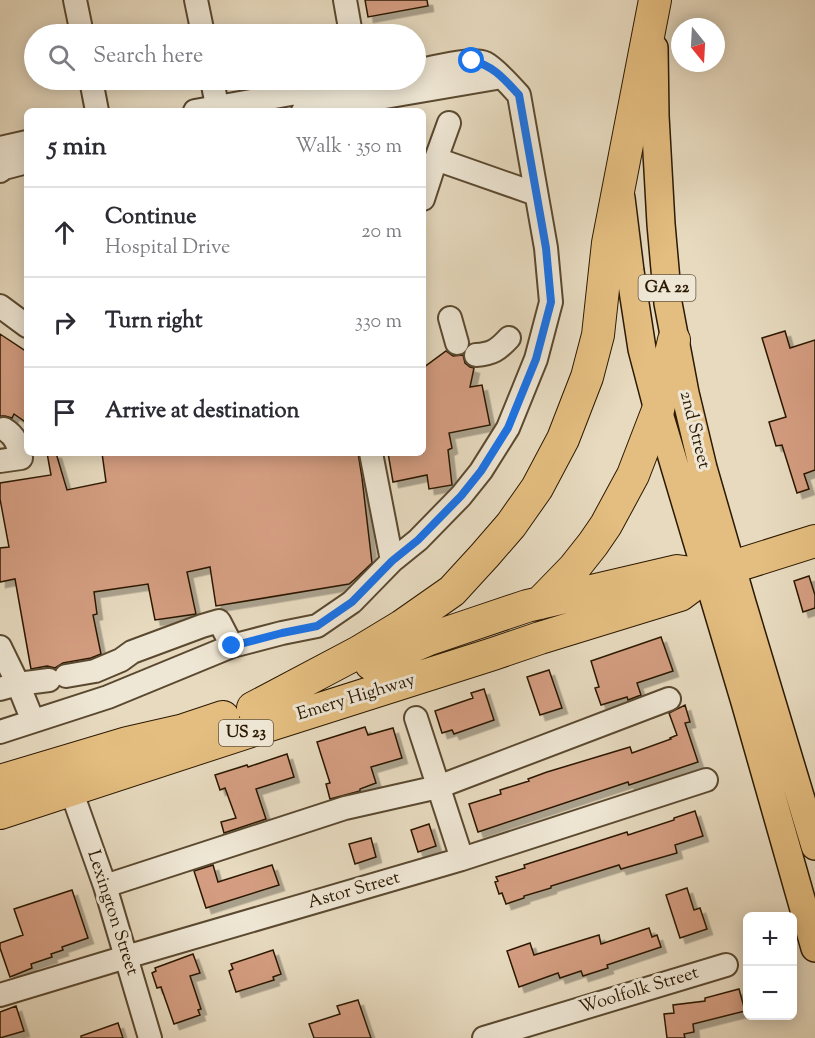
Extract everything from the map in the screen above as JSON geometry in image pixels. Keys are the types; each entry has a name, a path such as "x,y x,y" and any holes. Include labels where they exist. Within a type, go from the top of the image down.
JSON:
{"highway":[{"path":"253,708 359,652 452,591 511,525 537,488 563,440 587,377 597,334 608,243 656,0"},
{"path":"493,654 574,568 606,525 633,475 658,410 675,340"},
{"name":"Emery Highway","path":"0,813 680,595 719,571 815,541"},
{"name":"Emery Highway","path":"0,781 127,743 184,730 253,708 354,671 429,639 540,603 676,571 719,571"}],"main road":[{"name":"2nd Street","path":"656,0 655,116 668,303 700,457 719,571 748,713 815,948"},
{"name":"2nd Street","path":"620,184 642,349 658,410 719,571 762,671 815,846"}],"street":[{"path":"75,0 80,24"},
{"path":"196,0 201,24"},
{"path":"345,0 349,24"},
{"path":"0,732 108,697 232,646 317,626 352,602 392,561 418,540 461,496 481,471 508,428 536,359 551,302 546,248 519,95 502,77 484,63 472,61 426,69"},
{"path":"426,90 502,77"},
{"path":"93,90 97,108"},
{"path":"214,90 217,108"},
{"path":"222,108 313,90"},
{"path":"321,108 426,90"},
{"path":"426,190 449,123"},
{"path":"0,148 24,143"},
{"path":"436,159 536,194"},
{"path":"0,171 24,163"},
{"path":"0,306 24,324"},
{"path":"450,318 457,343"},
{"path":"476,355 489,354 509,338"},
{"path":"0,461 21,458 18,443 11,433 4,429"},
{"path":"372,456 392,561"},
{"path":"9,687 95,671 121,660 132,652 219,621 232,646"},
{"path":"0,647 9,687 33,722"},
{"path":"66,676 93,702"},
{"path":"105,886 345,808 438,787 669,699"},
{"path":"416,718 462,859"},
{"name":"Astor Street","path":"0,995 462,859 706,780"},
{"name":"Lexington Street","path":"70,790 105,886 150,1038"},
{"name":"Woolfolk Street","path":"483,1038 726,965"}],"building":[{"path":"365,0 427,0 428,6 368,17"},
{"path":"785,331 790,348 815,340 815,470 804,474 809,489 797,493 782,445 776,446 769,422 786,417 762,338"},
{"path":"0,334 24,350 24,421 14,414 12,418 0,416"},
{"path":"446,351 453,356 463,355 465,363 474,368 470,387 482,385 490,425 449,433 452,448 448,450 452,485 429,489 427,475 393,482 389,456 426,456 426,366"},
{"path":"48,456 57,456 67,490 106,482 102,456 358,456 372,563 349,584 216,606 210,567 187,572 196,614 155,620 148,584 94,592 97,614 93,615 101,654 63,663 55,668 47,666 31,669 15,579 0,582 0,548 9,547 0,499 0,483 51,475"},
{"path":"809,576 815,595 815,608 803,612 794,581"},
{"path":"661,637 673,671 637,683 641,695 601,705 595,688 599,687 591,661"},
{"path":"549,670 562,708 540,715 527,677"},
{"path":"484,689 494,720 454,734 452,730 442,733 435,711 473,698 471,693"},
{"path":"685,705 690,722 685,723 698,762 629,785 628,782 478,832 469,804 501,794 500,790 529,781 528,779 547,772 630,747 632,753 671,739 677,735 669,713"},
{"path":"365,727 368,735 393,728 402,758 371,767 376,783 360,791 330,799 326,784 330,783 317,742"},
{"path":"287,754 294,777 256,789 266,819 224,833 221,822 236,818 225,788 220,790 215,775"},
{"path":"695,811 703,836 675,845 677,853 621,869 619,865 551,886 551,888 506,904 502,893 499,894 495,882 498,881 496,877 525,868 524,865 627,832 628,835"},
{"path":"429,824 436,846 418,852 411,830"},
{"path":"371,838 376,857 355,864 349,844"},
{"path":"213,865 218,882 272,865 279,885 206,908 194,871"},
{"path":"687,888 694,910 700,908 707,929 680,938 666,895"},
{"path":"72,890 88,938 62,947 63,950 51,954 52,957 31,964 32,968 10,977 0,943 23,935 14,909"},
{"path":"649,928 652,937 657,935 661,947 607,965 608,968 583,976 581,971 560,978 558,973 519,987 507,951 530,943 534,955 599,935 601,944"},
{"path":"273,950 281,974 273,977 274,980 236,992 229,971 233,969 231,964"},
{"path":"193,954 200,973 190,976 201,1009 198,1010 200,1015 174,1024 161,987 157,988 152,973 156,971 155,968"},
{"path":"739,989 743,1012 693,1024 694,1032 684,1034 685,1038 667,1038 664,1014 674,1013 673,1005 705,1001 705,998"},
{"path":"358,1000 371,1038 314,1038 309,1024 340,1014 337,1006"},
{"path":"16,1006 24,1031 0,1038 0,1012"},
{"path":"118,1023 123,1038 81,1038 81,1036"}],"route":[{"path":"232,646 317,626 352,602 461,496 481,471 508,428 536,359 551,302 546,248 519,95 502,77 484,63 472,61"}]}
